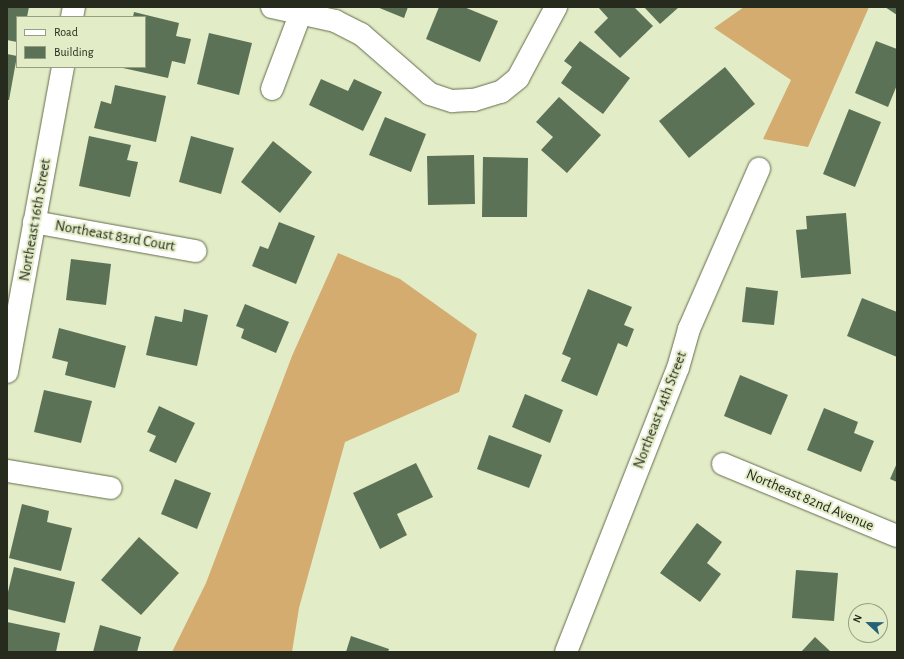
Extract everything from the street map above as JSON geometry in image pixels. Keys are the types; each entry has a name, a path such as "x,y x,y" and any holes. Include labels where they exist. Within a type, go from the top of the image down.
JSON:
{"street":[{"path":"272,7 302,10 335,21 361,34 430,94 452,101 474,100 500,92 518,78 556,7"},
{"path":"272,89 302,10"},
{"name":"Northeast 16th Street","path":"7,372 63,68"},
{"name":"Northeast 14th Street","path":"566,652 678,368 689,329 759,169"},
{"name":"Northeast 83rd Court","path":"34,222 195,251"},
{"name":"Northeast 82nd Avenue","path":"723,464 897,536"},
{"path":"7,471 111,488"}],"shaded area":[{"path":"744,7 869,7 808,147 763,139 791,80 714,28"},
{"path":"338,253 400,279 477,334 459,392 345,442 299,608 292,652 172,652 206,583 292,356"}],"building":[{"path":"7,7 29,7 27,16 16,16 16,42 7,40"},
{"path":"377,7 408,7 404,18"},
{"path":"439,7 464,7 498,21 480,62 426,39"},
{"path":"598,7 634,7 653,26 620,58 594,32 608,18"},
{"path":"644,7 679,7 660,24"},
{"path":"885,7 897,7 897,15"},
{"path":"134,12 179,23 176,36 191,39 185,64 172,61 168,78 123,68 146,68 146,16 133,16"},
{"path":"209,33 252,43 239,95 197,84"},
{"path":"580,41 630,78 603,114 561,83 572,67 564,61"},
{"path":"876,41 897,49 897,85 888,107 855,93"},
{"path":"7,54 16,56 16,62 9,100 7,100"},
{"path":"725,67 755,104 689,158 659,121"},
{"path":"321,79 348,91 354,79 382,92 363,131 309,105"},
{"path":"115,85 166,96 156,142 94,128 101,101 111,104"},
{"path":"559,97 601,135 567,173 541,150 553,137 536,122"},
{"path":"849,109 881,122 855,187 823,174"},
{"path":"385,117 426,134 411,172 369,155"},
{"path":"89,136 131,145 127,160 138,162 130,197 79,186"},
{"path":"191,136 234,148 221,194 179,182"},
{"path":"273,141 312,172 280,213 241,182"},
{"path":"474,155 475,204 428,205 427,156"},
{"path":"483,157 528,158 527,217 482,217"},
{"path":"846,213 851,274 801,278 796,230 807,229 806,216"},
{"path":"279,222 315,236 296,284 252,266 260,246 268,249"},
{"path":"71,259 111,264 106,305 66,300"},
{"path":"746,287 778,291 774,325 742,322"},
{"path":"588,289 632,307 624,325 634,329 627,347 618,343 597,396 561,381 571,358 562,354"},
{"path":"862,298 897,312 897,357 847,336"},
{"path":"245,304 289,322 276,353 241,338 244,329 236,326"},
{"path":"184,309 208,315 197,366 146,355 155,316 182,322"},
{"path":"59,328 126,346 115,388 65,375 68,362 52,358"},
{"path":"740,375 788,395 771,435 724,416"},
{"path":"44,390 92,401 81,443 34,432"},
{"path":"525,394 563,410 550,443 512,427"},
{"path":"159,406 195,423 176,463 149,451 156,436 147,432"},
{"path":"824,408 858,422 854,433 874,441 861,472 807,450"},
{"path":"489,435 542,455 529,488 477,469"},
{"path":"416,463 433,497 397,514 407,535 380,549 353,493"},
{"path":"897,463 897,482 890,479"},
{"path":"175,479 211,493 197,529 161,514"},
{"path":"22,504 49,511 47,522 72,528 61,571 9,558"},
{"path":"697,523 722,542 707,563 721,574 700,602 660,573"},
{"path":"139,537 179,573 141,615 101,580"},
{"path":"14,567 75,582 65,623 7,609 7,596"},
{"path":"796,570 838,573 834,621 792,618"},
{"path":"7,622 60,633 56,652 7,652"},
{"path":"100,625 141,637 137,652 93,652"},
{"path":"351,636 389,649 388,652 346,652"},
{"path":"815,637 831,652 801,652"}]}
